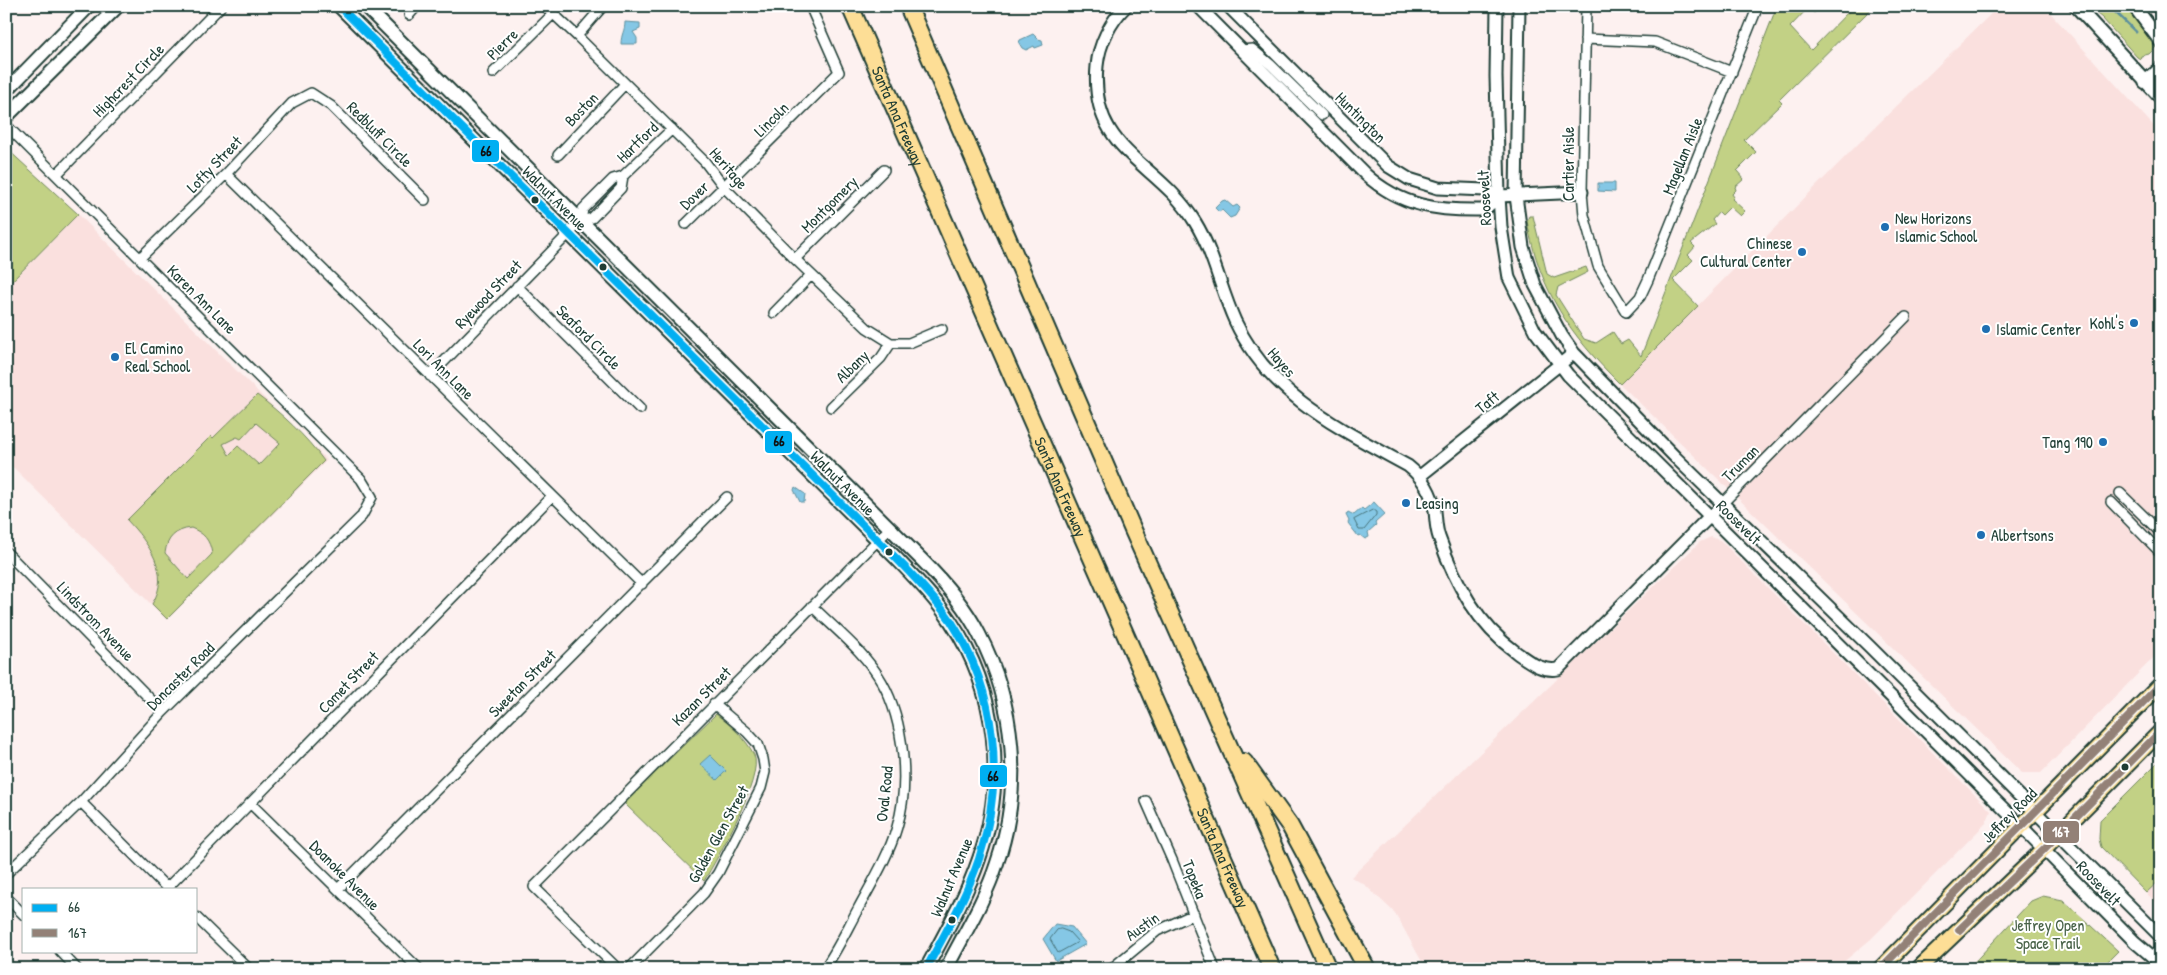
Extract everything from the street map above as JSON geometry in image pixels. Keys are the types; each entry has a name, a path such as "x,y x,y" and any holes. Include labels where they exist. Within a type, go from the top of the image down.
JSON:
{"highway":[{"name":"Santa Ana Freeway","path":"850,6 1272,969"},
{"path":"908,6 1133,530 1328,969"},
{"path":"1224,734 1290,826 1367,969"}],"main road":[{"path":"6,91 89,6"},
{"path":"6,117 118,6"},
{"name":"Walnut Avenue","path":"339,6 878,540 935,600 961,638 976,669 988,711 994,753 994,790 989,826 971,879 926,969"},
{"name":"Walnut Avenue","path":"364,6 937,575 956,598 979,633 995,670 1007,713 1012,749 1012,788 1006,833 989,884 946,969"},
{"path":"2076,6 2155,76 2161,98"},
{"path":"2134,6 2161,42"},
{"name":"Jeffrey Road","path":"1880,969 2161,684"},
{"path":"1918,969 2044,849 2161,731"},
{"path":"989,826 1006,833"}],"street":[{"name":"Highcrest Circle","path":"56,175 221,6"},
{"path":"409,15 417,6"},
{"name":"Heritage","path":"545,6 705,162 724,188 812,275 868,328 891,343"},
{"path":"577,36 603,6"},
{"name":"Lincoln","path":"724,188 839,72 810,6"},
{"name":"Hayes","path":"1126,6 1108,30 1097,62 1097,99 1100,112 1111,134 1129,154 1175,195 1196,222 1214,261 1224,297 1235,321 1259,363 1284,390 1310,410 1408,466 1420,476 1433,500 1438,536 1460,587 1472,607 1488,628 1506,645 1544,670 1552,670"},
{"name":"Huntington","path":"1198,6 1242,50 1388,166 1409,179 1438,188 1485,190 1499,196 1582,192"},
{"name":"Huntington","path":"1228,6 1322,115 1376,184 1407,201 1440,210 1484,210 1499,196"},
{"name":"Roosevelt","path":"1497,6 1496,76 1501,227 1509,278 1534,331 1559,364 1855,662 2022,826 2135,942 2161,964"},
{"name":"Roosevelt","path":"1520,6 1516,196 1523,247 1535,286 1562,336 1574,353 1723,503 2161,937"},
{"name":"Cartier Aisle","path":"1586,6 1582,192 1584,216 1598,266 1626,312"},
{"name":"Magellan Aisle","path":"1626,312 1640,297 1644,288 1758,6"},
{"name":"Pierre","path":"493,74 553,14"},
{"path":"1585,39 1655,42 1732,72"},
{"name":"Boston","path":"558,155 626,84"},
{"name":"Lofty Street","path":"140,258 226,174 292,103 311,93"},
{"name":"Redbluff Circle","path":"311,93 331,106 425,200"},
{"name":"Karen Ann Lane","path":"6,125 362,479 372,498"},
{"name":"Hartford","path":"568,234 581,221 592,218 621,188 623,176 672,129"},
{"name":"Montgomery","path":"796,259 884,170"},
{"name":"Lori Ann Lane","path":"226,174 642,584"},
{"name":"Dover","path":"686,224 724,188"},
{"name":"Ryewood Street","path":"430,376 568,234"},
{"path":"774,313 812,275"},
{"name":"Seaford Circle","path":"517,286 640,409"},
{"name":"Truman","path":"1552,670 1564,665 1906,317"},
{"path":"891,343 909,343 942,329"},
{"name":"Albany","path":"831,407 882,358 891,343"},
{"name":"Taft","path":"1420,476 1574,353"},
{"path":"2120,493 2161,532"},
{"name":"Comet Street","path":"168,888 551,496"},
{"name":"Doncaster Road","path":"6,874 81,802 163,712 362,516 372,498"},
{"name":"Sweetan Street","path":"338,889 727,498"},
{"path":"2111,502 2161,553"},
{"name":"Kazan Street","path":"618,969 534,887 890,528"},
{"name":"Lindstrom Avenue","path":"6,552 163,712"},
{"name":"Oval Road","path":"812,606 870,663 883,683 894,711 901,739 904,779 898,826 860,906 824,969"},
{"path":"1855,662 1870,647"},
{"name":"Golden Glen Street","path":"629,969 704,894 718,873 761,788 765,772 764,759 758,744 714,704"},
{"name":"Topeka","path":"1146,801 1215,969"},
{"path":"81,802 168,888"},
{"name":"Doanoke Avenue","path":"250,803 419,969"},
{"path":"6,897 22,913"},
{"name":"Austin","path":"1111,969 1157,932 1194,914"},
{"path":"198,918 249,969"},
{"path":"61,952 77,969"}],"shaded area":[{"path":"1999,6 2044,6 2161,134 2161,650 2041,773 2022,773 1620,384 1866,136"},
{"name":"El Camino Real School","path":"78,214 327,460 167,620 14,468 6,464 6,287"},
{"path":"1711,537 1720,540 1991,811 1986,823 1871,939 1835,969 1426,969 1395,913 1365,885 1351,877 1700,542"},
{"path":"2161,879 2161,907 2146,893"}],"green space":[{"path":"1777,6 1821,7 1814,13 1808,8 1790,27 1811,50 1854,6 1874,6 1779,100 1782,103 1744,140 1756,152 1737,171 1744,179 1735,187 1736,190 1732,194 1734,197 1732,199 1745,211 1740,216 1730,207 1722,215 1719,212 1712,220 1715,224 1691,243 1695,247 1688,255 1693,260 1673,280 1698,306 1620,384 1572,330 1549,291 1533,246 1527,221 1529,216 1533,216 1547,274 1554,278 1586,267 1588,272 1558,287 1556,295 1584,339 1596,343 1613,332 1621,344 1628,340 1641,356"},
{"path":"2087,6 2125,6 2156,47 2149,54 2141,56 2140,59 2102,18"},
{"path":"6,148 78,214 6,287"},
{"path":"257,395 293,425 324,461 167,619 152,604 158,592 159,581 155,559 143,538 127,520 211,436 213,438","holes":["256,423 280,443 259,465 238,446 229,455 223,444 237,437 241,439","191,528 206,538 212,554 188,579 165,553 170,539 176,533"]},
{"path":"716,714 747,743 754,755 755,766 752,781 738,818 704,881 624,803"},
{"path":"2161,759 2161,879 2146,893 2101,847 2099,839 2100,820"},
{"name":"Jeffrey Open Space Trail","path":"2043,896 2063,900 2118,951 2100,969 1968,969 2031,901"}],"water":[{"path":"625,22 640,23 640,29 633,32 637,38 637,44 621,44"},
{"path":"1033,34 1042,40 1043,45 1035,48 1034,46 1026,50 1022,48 1019,43 1020,40"},
{"path":"1598,183 1615,183 1615,192 1598,191"},
{"path":"1225,200 1233,207 1237,205 1240,208 1235,216 1230,218 1222,210 1219,212 1215,208"},
{"path":"795,487 805,494 804,502 800,502 794,490"},
{"path":"1374,502 1385,514 1375,523 1376,525 1368,532 1369,537 1365,539 1360,535 1358,536 1348,523 1346,515 1348,512 1354,515 1362,508 1364,510"},
{"path":"710,755 726,771 717,780 700,764"},
{"path":"1055,924 1072,927 1086,944 1056,961 1043,939"}],"waterway":[{"path":"2109,6 2136,32"}],"transit line":[{"name":"66","path":"339,6 896,558 932,596 951,621 966,648 987,706 994,767 992,798 987,829 974,873 955,915 926,969"},
{"name":"167","path":"1880,969 2161,684"},
{"name":"167","path":"1959,930 2044,849 2161,731"}],"place":[{"name":"New Horizons Islamic School","path":"1885,227"},
{"name":"Chinese Cultural Center","path":"1802,252"},
{"name":"Kohl's","path":"2134,323"},
{"name":"Islamic Center","path":"1986,329"},
{"name":"El Camino Real School","path":"115,357"},
{"name":"Tang 190","path":"2103,442"},
{"name":"Leasing","path":"1406,503"},
{"name":"Albertsons","path":"1981,535"}]}
